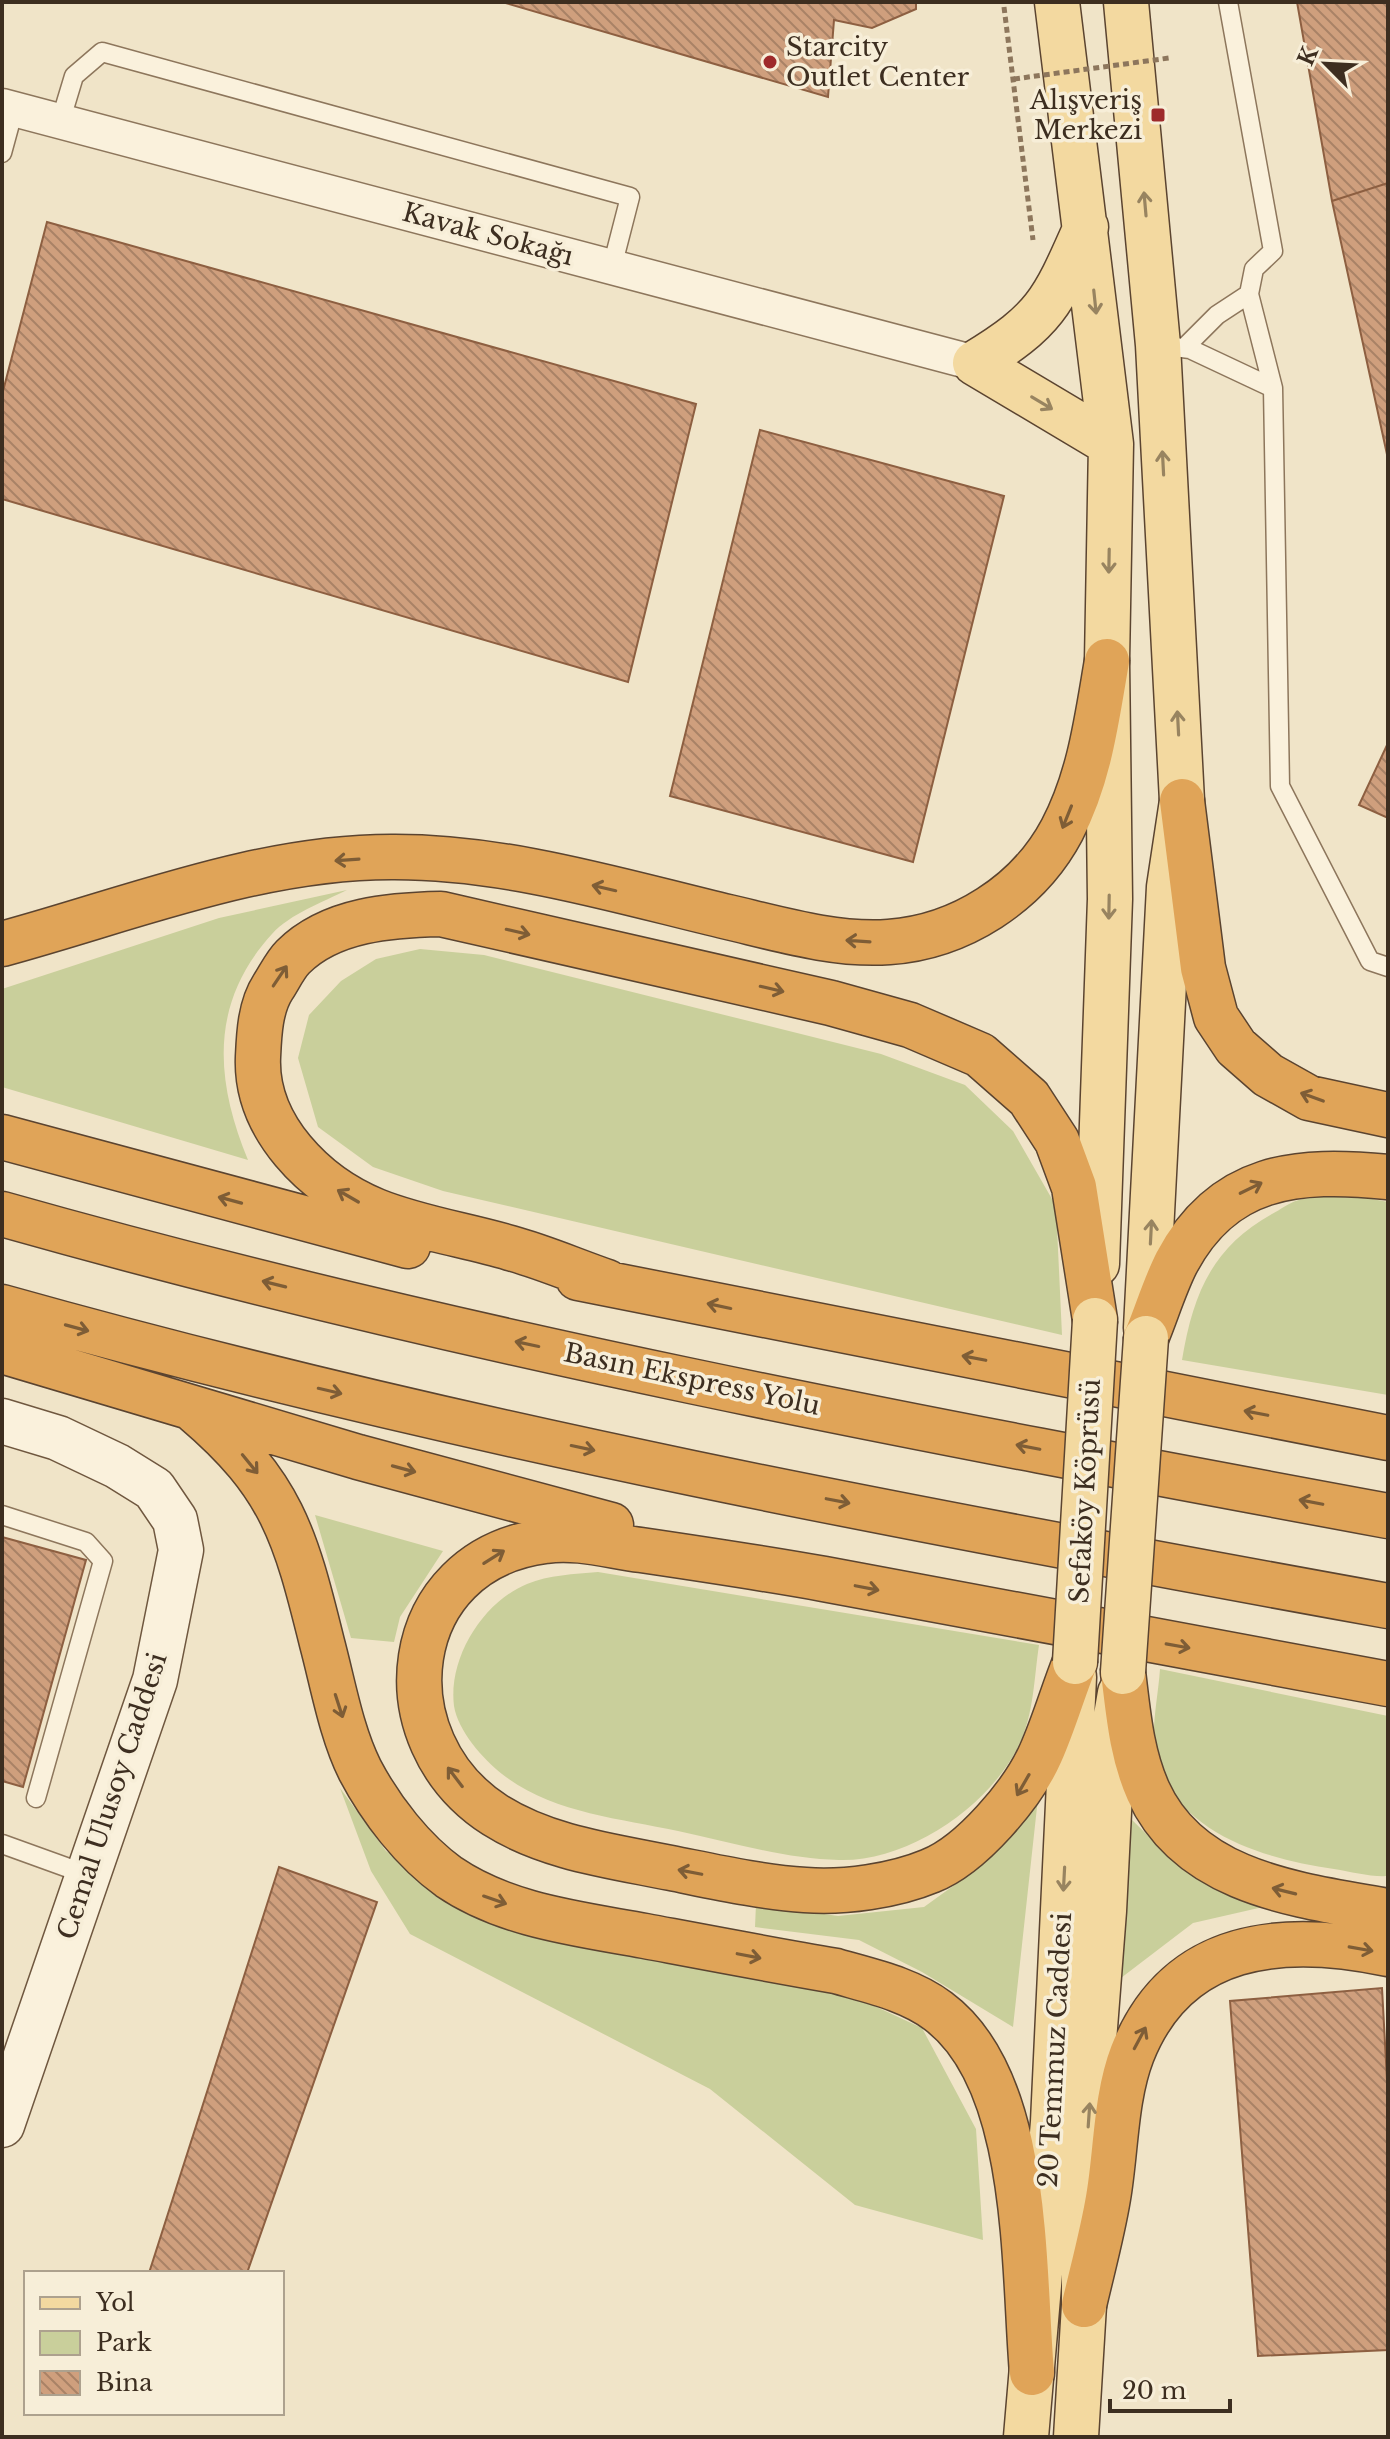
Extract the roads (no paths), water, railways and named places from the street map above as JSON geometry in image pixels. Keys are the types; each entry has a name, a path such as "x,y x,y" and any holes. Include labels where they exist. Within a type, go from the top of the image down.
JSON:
{"highway":[{"path":"2,944 255,873 323,861 395,857 479,862 544,874 829,939 888,943 939,934 985,912 1026,879 1061,831 1090,760 1107,661"},
{"path":"1182,801 1203,968 1216,1017 1236,1047 1268,1075 1309,1098 1388,1115"},
{"path":"607,1282 514,1249 377,1212 342,1195 310,1168 281,1136 269,1115 258,1068 259,1032 268,995 294,957 334,931 388,915 441,914 831,1003 910,1025 980,1055 1029,1098 1057,1141 1074,1187 1095,1320"},
{"path":"2,1137 338,1230 528,1272 607,1282 1379,1435"},
{"path":"1146,1338 1176,1263 1224,1202 1263,1182 1318,1171 1388,1177"},
{"name":"Basın Ekspress Yolu","path":"2,1214 196,1266 483,1334 800,1403 1388,1516"},
{"path":"2,1307 483,1427 903,1514 1388,1606"},
{"path":"2,1351 194,1410 736,1563"},
{"path":"194,1410 234,1444 266,1485 286,1521 303,1568 336,1696 359,1768 386,1813 448,1876 481,1895 556,1919 836,1971 915,1997 960,2030 983,2061 998,2093 1010,2137 1032,2373"},
{"path":"1075,1662 1041,1754 1015,1798 974,1840 932,1871 873,1885 823,1892 769,1887 572,1847 526,1831 494,1814 465,1792 439,1757 421,1714 417,1669 430,1621 457,1579 505,1549 548,1540 736,1563 1388,1684"},
{"path":"1123,1672 1131,1737 1148,1792 1174,1830 1200,1856 1237,1876 1274,1888 1388,1911"},
{"path":"1084,2305 1108,2199 1131,2055 1160,2001 1207,1964 1270,1943 1320,1942 1388,1954"}],"main road":[{"name":"Sefaköy Köprüsü","path":"1057,2 1087,225 1111,444 1107,661 1110,899 1095,1320 1075,1662"},
{"name":"Sefaköy Köprüsü","path":"1076,2437 1084,2305 1084,2170 1104,1911 1113,1733 1123,1672 1146,1338 1169,887 1182,801 1171,346 1126,2"},
{"path":"1087,225 1054,298 1021,336 975,363 1111,444"},
{"name":"Cemal Ulusoy Caddesi","path":"2,1421 58,1438 117,1466 154,1489 175,1520 181,1550 155,1680 2,2125"},
{"name":"20 Temmuz Caddesi","path":"1026,2437 1053,2122 1075,1662"}],"street":[{"name":"Kavak Sokağı","path":"8,107 975,363"}],"lane":[{"path":"1228,2 1273,251 1254,269 1249,294 1273,388 1280,786 1370,961 1388,967"},
{"path":"61,119 74,76 102,52 416,136 630,197 612,267"},
{"path":"2,153 8,107"},
{"path":"1171,346 1249,294"},
{"path":"1171,346 1273,388"},
{"path":"2,1515 86,1542 103,1561 36,1798"},
{"path":"2,1844 88,1875"}],"place":[{"name":"Starcity Outlet Center","path":"770,62"},
{"name":"Alışveriş Merkezi","path":"1158,115"}]}
